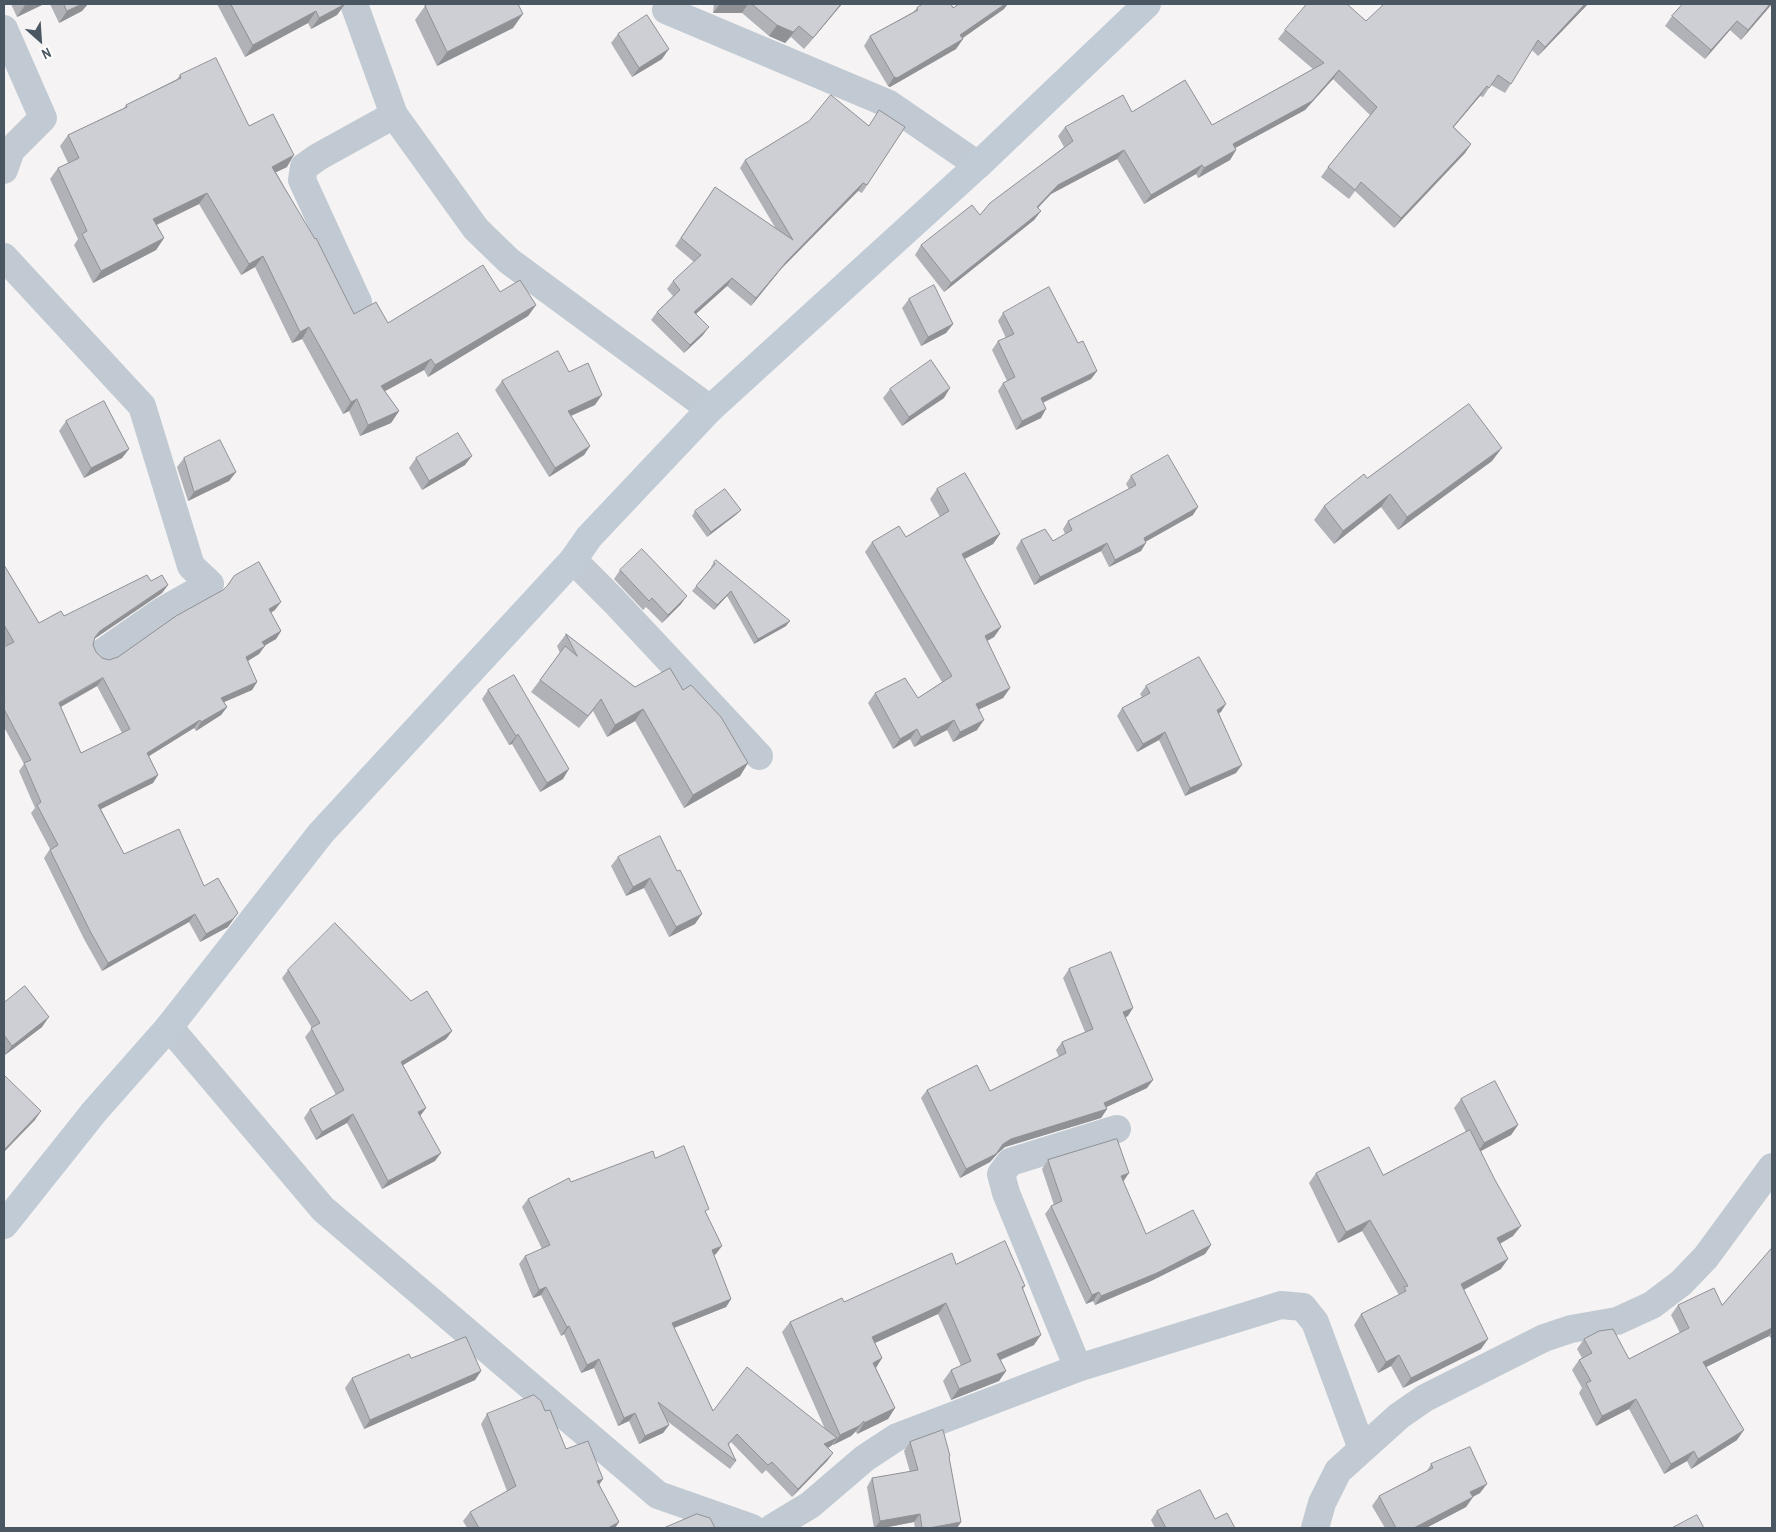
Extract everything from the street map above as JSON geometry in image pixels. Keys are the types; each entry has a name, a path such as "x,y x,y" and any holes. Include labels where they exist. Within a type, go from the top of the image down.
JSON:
{"street":[{"path":"354,4 394,115 476,229 509,261 710,409"},
{"path":"4,1225 94,1112 169,1027 321,834 573,560 589,537 710,409 978,165 1147,4"},
{"path":"666,10 889,104 978,165"},
{"path":"4,29 43,118 11,150 4,170"},
{"path":"358,302 302,180 304,167 318,157 394,115"},
{"path":"4,256 142,406 191,566 210,584 162,611 103,652"},
{"path":"573,560 614,601 759,756"},
{"path":"169,1027 323,1210 658,1495 752,1528"},
{"path":"1078,1368 1006,1193 1001,1174 1010,1162 1116,1129"},
{"path":"1315,1528 1322,1503 1338,1471 1399,1416 1425,1398 1544,1338 1571,1328 1617,1321 1652,1305 1681,1283 1706,1257 1772,1167"},
{"path":"772,1528 823,1496 865,1458 897,1437 1078,1368 1281,1305 1303,1306 1315,1322 1362,1449"}],"building":[{"path":"64,4 82,4 67,11"},
{"path":"231,4 345,4 319,18 316,11 253,45"},
{"path":"429,4 518,4 523,14 447,52 425,6"},
{"path":"752,4 841,4 813,38 799,26 793,32 777,25"},
{"path":"923,4 951,4 953,8 959,4 1005,4 960,35 963,39 897,78 894,77 870,36 918,10 917,8"},
{"path":"1307,4 1347,4 1366,21 1384,4 1585,4 1545,47 1538,40 1511,84 1498,75 1489,88 1487,86 1453,127 1471,144 1401,218 1361,182 1355,190 1328,167 1377,107 1339,70 1312,101 1233,144 1236,150 1204,168 1202,165 1151,195 1124,150 1058,185 1037,207 1041,211 951,283 921,245 972,205 980,215 990,203 1073,141 1065,127 1123,95 1132,112 1185,80 1212,125 1324,63 1285,30"},
{"path":"1683,4 1770,4 1748,30 1737,21 1711,50 1672,16"},
{"path":"647,15 669,49 639,68 618,34"},
{"path":"216,58 249,126 273,114 294,155 272,167 316,238 354,314 376,302 388,323 483,265 500,292 520,280 536,305 435,365 431,359 381,386 399,411 368,425 357,399 351,402 309,327 300,332 263,256 249,264 207,193 153,219 164,238 101,271 82,234 87,231 58,168 79,158 68,135 127,107 126,105 181,78 180,75"},
{"path":"831,95 869,126 879,110 905,127 867,185 863,183 787,261 756,298 732,278 694,312 709,327 690,345 657,312 680,290 673,281 701,255 681,238 715,187 793,240 745,160 809,121"},
{"path":"934,285 953,324 928,337 909,299"},
{"path":"1049,287 1078,343 1083,341 1097,371 1041,398 1046,409 1022,421 1003,383 1015,377 998,341 1014,334 1003,313"},
{"path":"558,351 569,372 588,363 602,395 568,411 590,446 555,468 502,381"},
{"path":"931,360 950,388 909,417 890,389"},
{"path":"104,401 129,449 91,468 66,421"},
{"path":"1469,404 1502,448 1407,517 1390,494 1343,531 1324,506 1364,474 1367,478"},
{"path":"458,433 472,456 429,481 416,458"},
{"path":"220,440 236,472 194,492 184,458"},
{"path":"1168,455 1198,507 1144,538 1146,543 1115,560 1107,543 1040,577 1021,540 1045,529 1053,541 1072,530 1068,521 1136,485 1131,476"},
{"path":"965,473 1000,534 962,554 1001,627 985,636 1010,688 976,704 984,720 960,732 954,720 921,737 917,729 900,739 875,693 905,678 918,698 952,676 872,542 899,526 906,537 949,511 937,489"},
{"path":"725,489 741,510 711,532 695,511"},
{"path":"642,549 687,596 668,615 652,598 649,601 620,570"},
{"path":"716,560 790,621 758,639 731,591 717,605 696,586 715,564"},
{"path":"259,562 281,602 269,609 281,631 262,642 265,646 246,657 257,682 221,698 227,707 201,722 200,720 147,753 158,775 98,805 124,854 179,829 204,886 218,878 238,913 233,919 206,934 195,914 108,963 50,850 58,845 37,805 41,802 24,763 31,760 4,709 4,647 14,642 4,625 4,565 39,623 61,611 64,616 147,575 151,581 162,575 168,585 100,631 95,637 93,645 96,652 102,658 109,660 118,657 176,616 223,590 234,576","holes":["103,678 130,729 81,753 59,703"]},
{"path":"566,634 635,687 670,668 683,690 691,685 721,717 748,763 693,795 643,709 615,725 601,699 588,716 540,680 565,646 577,656"},
{"path":"1199,657 1226,704 1217,710 1242,765 1190,788 1165,732 1143,744 1122,708 1150,693 1146,686"},
{"path":"514,675 569,769 547,783 518,734 516,736 488,690"},
{"path":"660,836 677,871 680,870 702,914 676,927 650,878 633,887 618,857"},
{"path":"335,923 411,1001 427,991 452,1031 401,1062 426,1108 418,1112 441,1153 388,1181 353,1114 322,1132 310,1109 344,1090 311,1028 320,1023 288,970"},
{"path":"1111,952 1133,1008 1123,1012 1153,1080 1104,1103 1107,1109 1011,1139 1003,1144 996,1154 966,1169 927,1090 977,1065 990,1091 1066,1053 1062,1042 1093,1029 1069,969"},
{"path":"25,986 49,1017 12,1046 4,1035 4,1003"},
{"path":"4,1075 41,1111 4,1150"},
{"path":"1495,1081 1518,1125 1484,1143 1461,1099"},
{"path":"1470,1130 1521,1226 1497,1238 1508,1259 1461,1284 1488,1339 1411,1378 1399,1355 1386,1362 1361,1314 1406,1291 1404,1287 1408,1286 1370,1220 1346,1232 1316,1173 1369,1147 1383,1175"},
{"path":"1117,1139 1129,1173 1121,1176 1146,1234 1193,1210 1211,1245 1157,1273 1101,1296 1099,1292 1092,1295 1051,1206 1062,1201 1048,1160"},
{"path":"684,1146 709,1209 705,1211 722,1246 712,1250 731,1299 672,1323 713,1411 747,1367 837,1438 824,1444 833,1453 798,1489 772,1462 768,1465 737,1434 728,1444 736,1461 658,1402 669,1425 645,1436 635,1413 624,1418 599,1359 587,1365 569,1326 567,1327 546,1287 539,1290 525,1256 550,1245 528,1199 569,1178 571,1182 653,1151 655,1158"},
{"path":"1005,1241 1025,1286 1022,1287 1041,1335 997,1354 1006,1371 959,1389 951,1370 971,1361 946,1303 872,1337 882,1358 873,1363 895,1408 864,1423 864,1421 859,1426 840,1435 790,1322 842,1298 844,1302 952,1253 956,1264"},
{"path":"1772,1248 1772,1328 1703,1362 1744,1430 1698,1459 1694,1451 1671,1464 1636,1399 1602,1416 1586,1383 1591,1381 1579,1360 1592,1353 1584,1339 1599,1331 1613,1329 1629,1359 1689,1328 1678,1305 1714,1288 1722,1305"},
{"path":"466,1337 481,1371 370,1420 352,1378 409,1354 411,1358"},
{"path":"534,1395 541,1401 545,1411 550,1410 566,1449 588,1441 603,1479 597,1481 619,1522 608,1528 479,1528 470,1512 516,1486 487,1414"},
{"path":"943,1430 950,1456 961,1522 922,1528 920,1514 880,1521 872,1478 918,1470 910,1442"},
{"path":"1470,1447 1487,1484 1470,1492 1473,1497 1414,1528 1396,1528 1379,1496 1433,1468 1431,1464"},
{"path":"1200,1490 1215,1519 1227,1513 1235,1528 1166,1528 1157,1511"},
{"path":"697,1514 710,1518 715,1528 664,1528"},
{"path":"1697,1515 1704,1528 1672,1528"}]}
